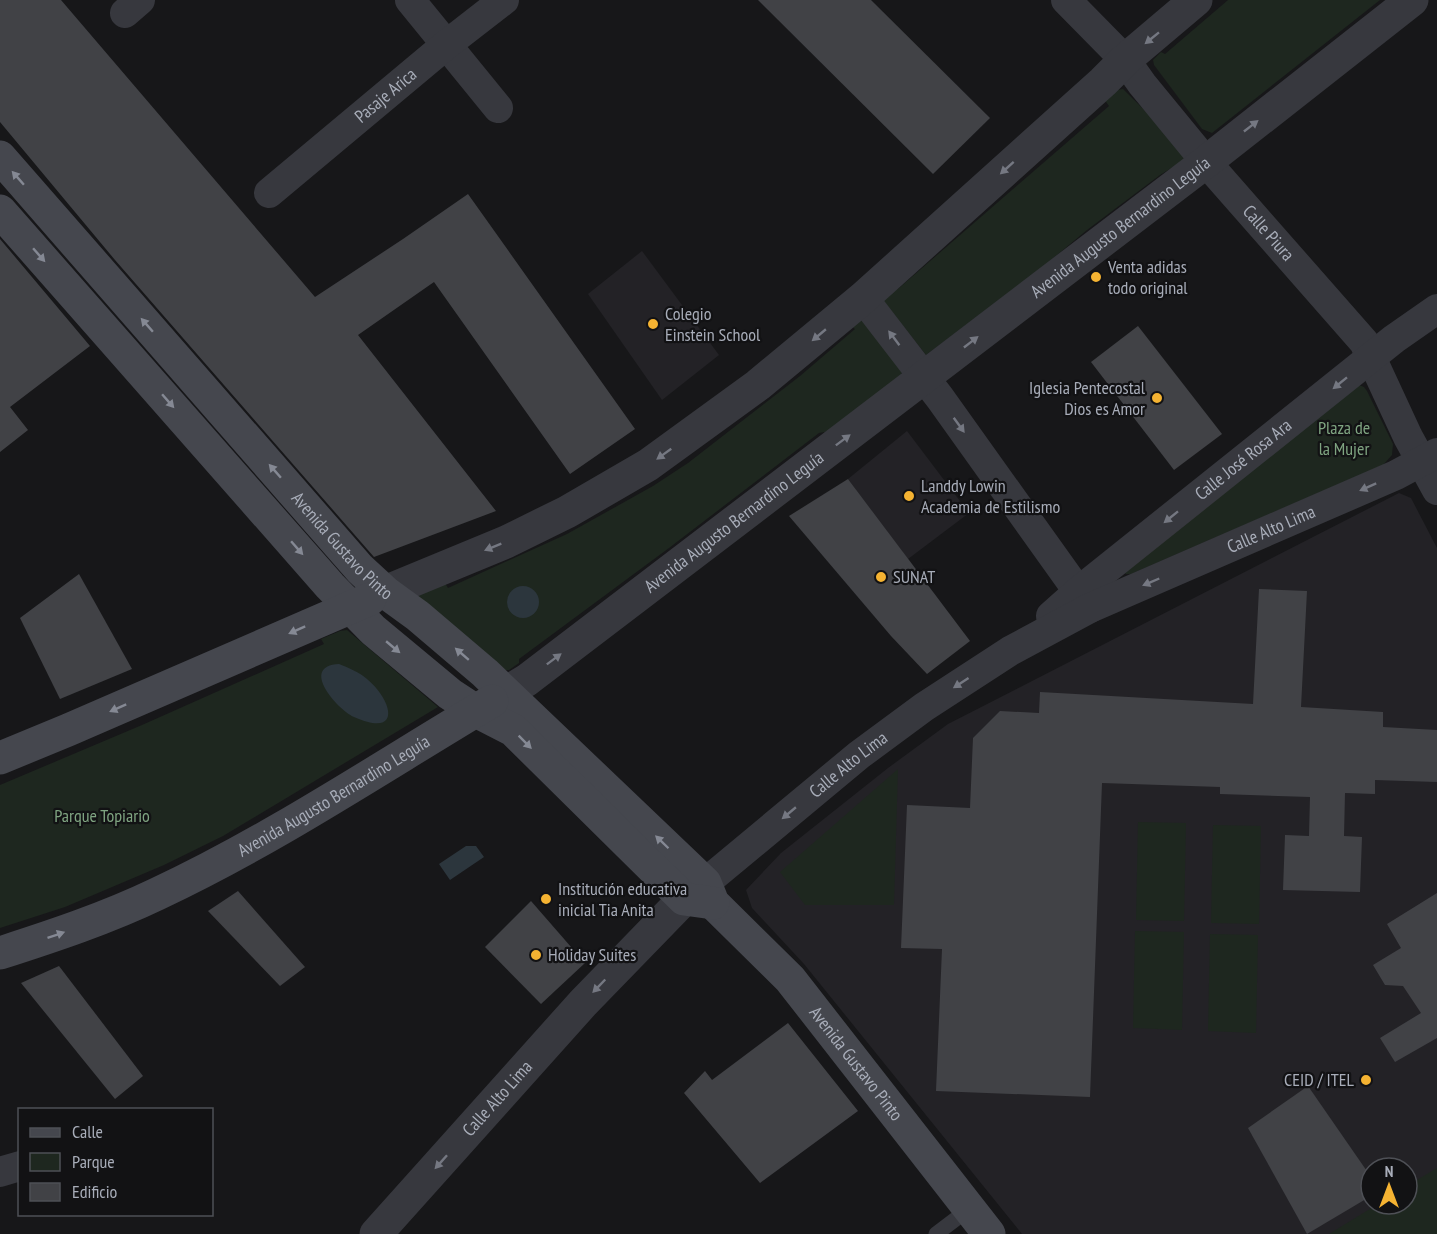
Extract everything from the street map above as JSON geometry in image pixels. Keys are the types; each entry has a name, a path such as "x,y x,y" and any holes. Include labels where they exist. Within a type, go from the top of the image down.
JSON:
{"main road":[{"name":"Avenida Gustavo Pinto","path":"0,157 360,569 385,592 413,611 506,693 701,895 790,980 989,1234"},
{"name":"Avenida Gustavo Pinto","path":"0,211 330,586 373,630 450,694 476,711 513,730 701,895"},
{"path":"0,758 385,592"},
{"name":"Avenida Augusto Bernardino Leguía","path":"0,953 60,934 156,894 259,842 506,693"}],"street":[{"path":"410,0 498,108"},
{"name":"Pasaje Arica","path":"269,192 446,45 504,0"},
{"name":"Calle Piura","path":"1066,0 1125,60 1206,162 1364,342 1408,436 1429,458 1437,490"},
{"path":"385,592 506,542 557,517 648,465 758,385 863,298 1125,60 1196,0"},
{"name":"Avenida Augusto Bernardino Leguía","path":"506,693 527,680 924,378 1206,162 1412,0"},
{"path":"863,298 924,378 1084,599"},
{"name":"Calle José Rosa Ara","path":"1084,599 1372,357 1437,309"},
{"name":"Calle Alto Lima","path":"376,1234 584,1002 859,755 924,707 1084,599 1255,537 1429,458"},
{"path":"0,1172 18,1167"}],"lane":[{"path":"936,1234 969,1209"}],"shaded area":[{"name":"Colegio Einstein School","path":"642,251 719,355 662,400 588,294"},
{"name":"Landdy Lowin Academia de Estilismo","path":"907,431 969,513 908,559 848,479"},
{"path":"1399,493 1411,498 1437,548 1437,1234 1022,1234 804,964 752,908 746,890 781,853 888,768 948,724"},
{"path":"523,586 534,591 539,602 534,613 523,618 512,613 507,602 512,591"},
{"path":"339,664 361,674 376,688 387,707 386,720 380,723 369,722 354,717 331,697 322,680 322,672 327,667"},
{"path":"466,846 476,846 484,857 450,880 439,864"}],"green space":[{"path":"1228,0 1380,0 1212,133 1202,129 1154,65 1153,60 1161,52 1165,54"},
{"path":"1123,89 1191,156 1160,175 926,355 882,299 899,288 1109,106 1104,99 1117,90"},
{"path":"857,320 863,321 902,372 900,378 831,431 819,433 519,659 519,663 509,670 504,670 419,598 418,591 443,580 448,588 567,534 653,486 688,463 800,376 855,329 851,326"},
{"name":"Plaza de la Mujer","path":"1359,385 1367,391 1393,444 1392,455 1383,465 1131,574 1124,572"},
{"name":"Parque Topiario","path":"347,630 438,707 223,836 164,865 65,907 0,928 0,785 324,644 321,639"},
{"path":"898,769 894,905 805,905 780,872"},
{"path":"1138,822 1186,823 1184,921 1136,920"},
{"path":"1213,825 1261,826 1259,924 1211,923"},
{"path":"1135,931 1184,932 1182,1030 1133,1028"},
{"path":"1210,934 1258,935 1256,1033 1208,1031"},
{"path":"1437,1168 1437,1234 1329,1234 1359,1216 1419,1216 1419,1179"}],"building":[{"path":"0,0 61,0 315,297 468,194 635,429 570,474 434,282 358,335 496,511 374,557 115,260 0,122"},
{"path":"758,0 871,0 990,118 933,174"},
{"path":"0,239 90,346 10,407 28,430 0,452"},
{"name":"Iglesia Pentecostal Dios es Amor","path":"1138,326 1222,434 1174,470 1091,362"},
{"name":"SUNAT","path":"848,479 970,641 927,674 891,636 789,516"},
{"path":"79,574 132,669 60,699 20,618"},
{"path":"1259,589 1307,591 1301,707 1383,712 1383,727 1437,730 1437,782 1375,780 1375,794 1345,793 1344,836 1362,837 1360,892 1283,890 1285,835 1309,836 1310,797 1220,794 1220,787 1102,783 1090,1097 936,1091 942,949 901,948 907,805 970,808 973,738 1000,711 1039,713 1040,692 1253,704"},
{"path":"238,891 305,967 280,986 208,911"},
{"path":"1437,893 1437,1038 1395,1062 1380,1038 1421,1013 1403,986 1385,985 1373,965 1401,948 1387,924"},
{"name":"Holiday Suites","path":"531,901 585,963 541,1004 485,947"},
{"path":"59,966 143,1076 115,1099 21,983"},
{"path":"788,1023 858,1111 760,1183 684,1093 705,1071 712,1080"},
{"path":"1308,1086 1359,1160 1359,1203 1307,1234 1248,1128"}],"place":[{"name":"Venta adidas todo original","path":"1096,277"},
{"name":"Colegio Einstein School","path":"653,324"},
{"name":"Iglesia Pentecostal Dios es Amor","path":"1157,398"},
{"name":"Landdy Lowin Academia de Estilismo","path":"909,496"},
{"name":"SUNAT","path":"881,577"},
{"name":"Institución educativa inicial Tia Anita","path":"546,899"},
{"name":"Holiday Suites","path":"536,955"},
{"name":"CEID / ITEL","path":"1366,1080"}]}
